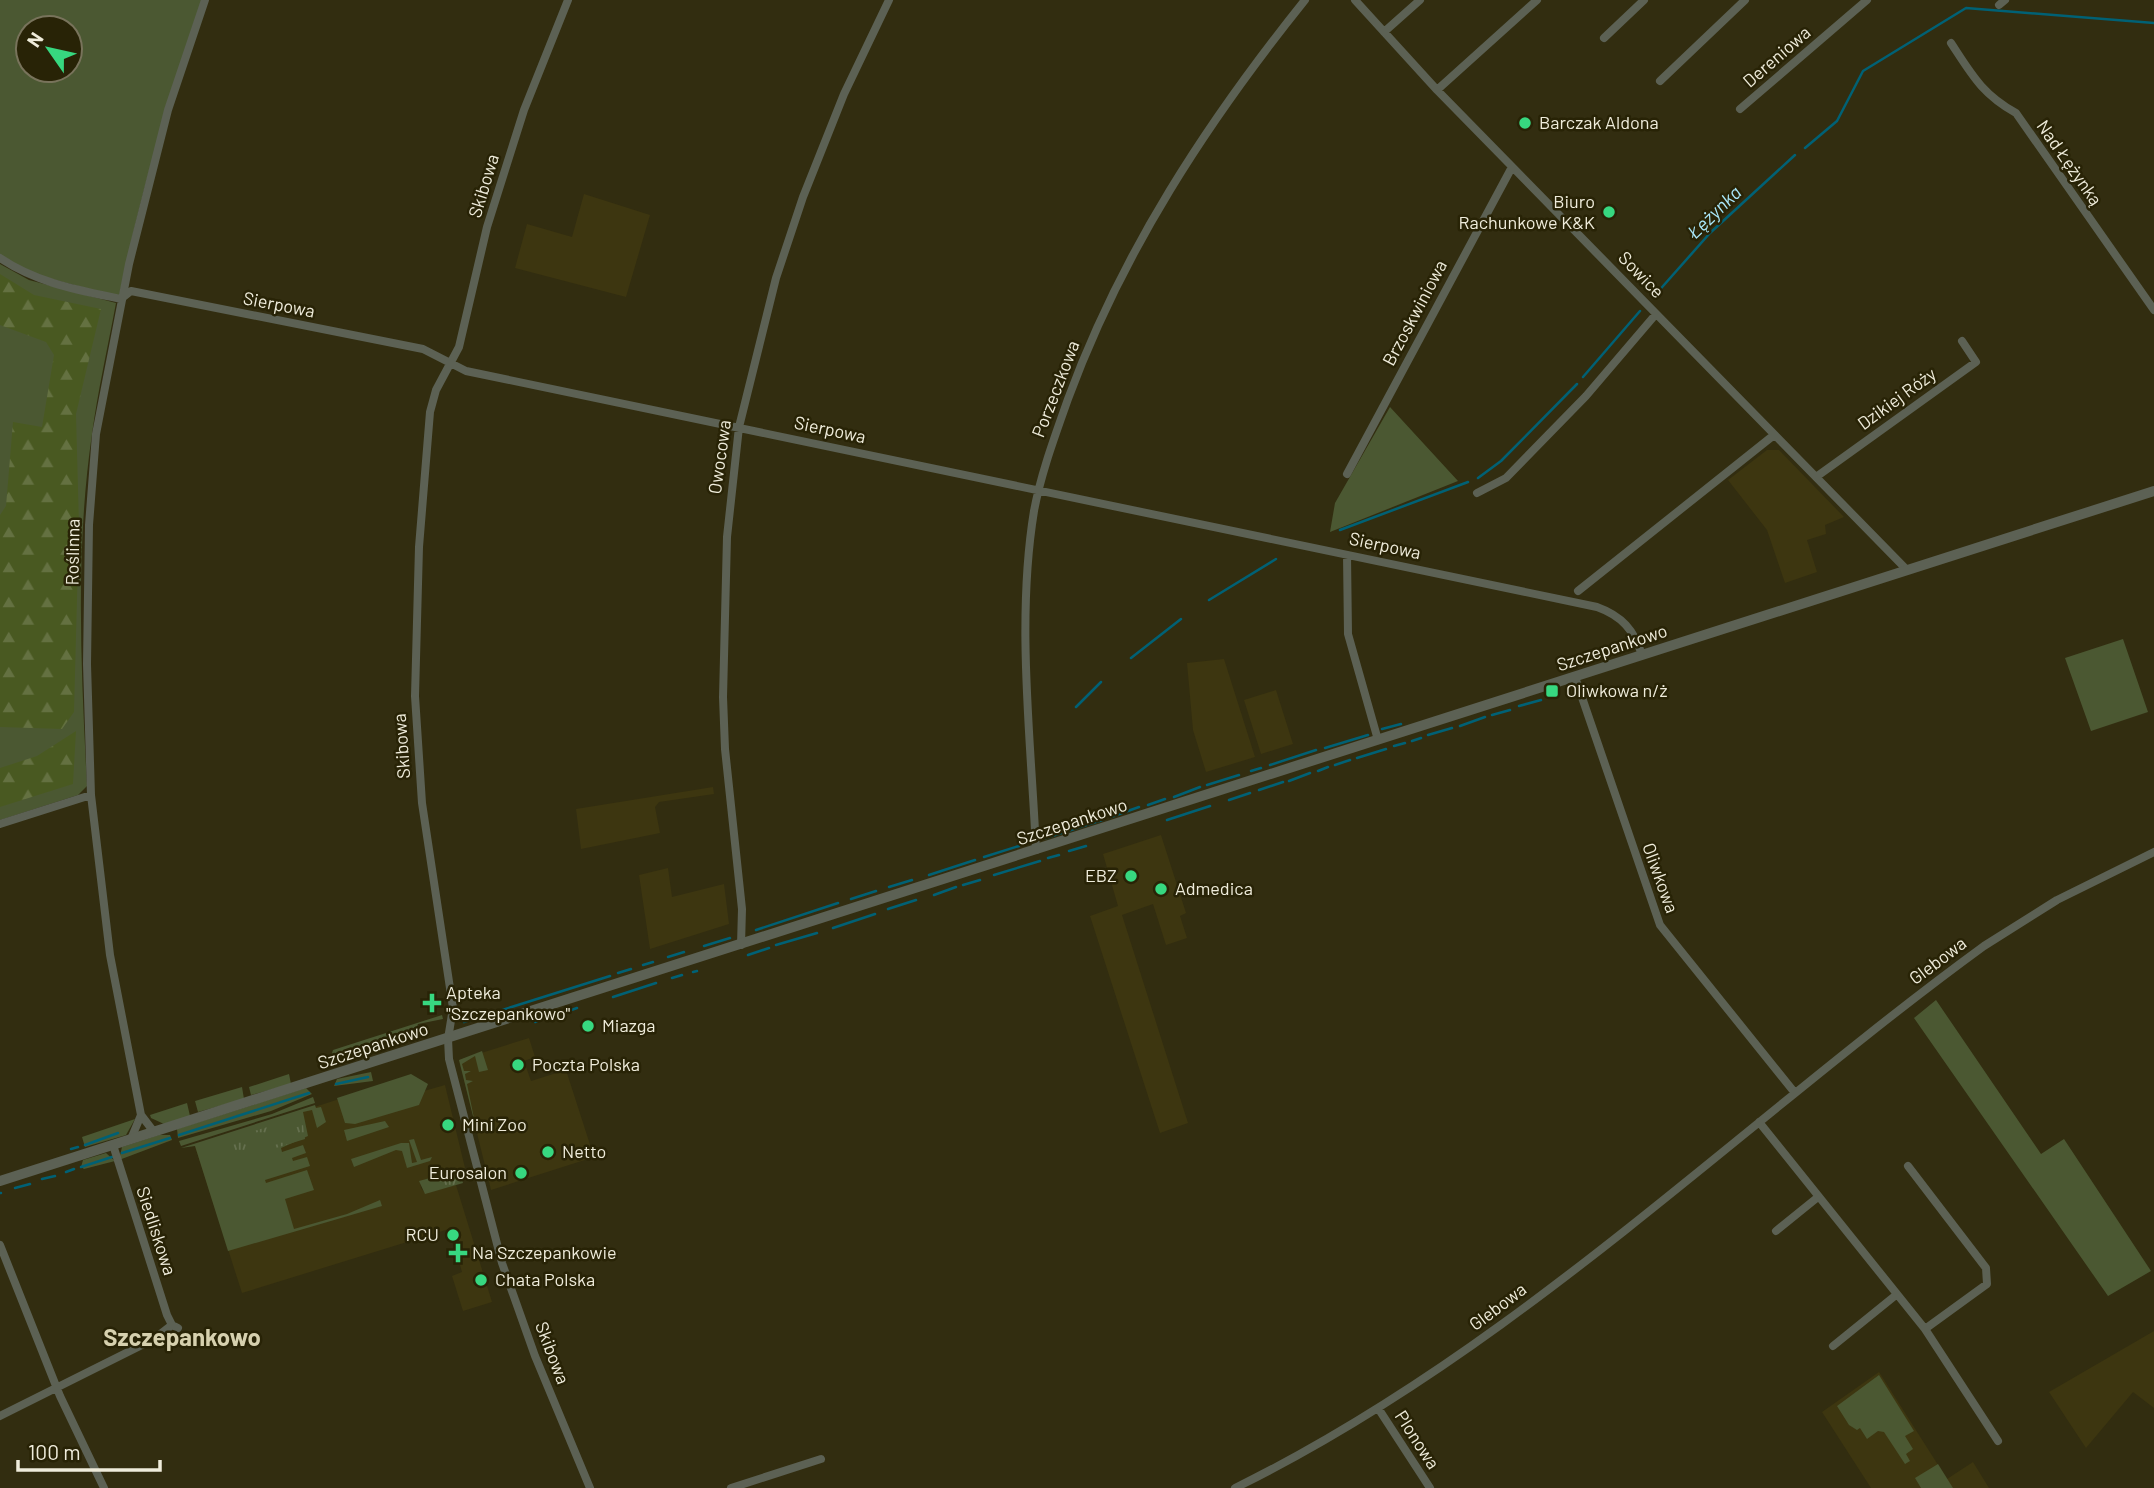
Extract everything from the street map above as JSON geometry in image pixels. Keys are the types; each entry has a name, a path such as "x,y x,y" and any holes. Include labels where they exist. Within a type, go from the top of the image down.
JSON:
{"street":[{"name":"Roślinna","path":"154,1132 141,1115 110,955 91,795 87,656 91,477 99,414 121,299 168,110 205,0"},
{"name":"Skibowa","path":"568,0 515,137 488,227 459,347 436,390 430,412 419,547 414,666 422,803 453,1008 448,1039 449,1059 500,1256 535,1356 590,1488"},
{"name":"Owocowa","path":"741,945 742,909 725,749 723,697 727,537 739,427 776,278 803,197 844,94 889,0"},
{"name":"Porzeczkowa","path":"1036,850 1028,611 1031,533 1039,488 1072,388 1128,263 1210,124 1305,0"},
{"name":"Sowice","path":"1355,0 1437,90 1907,570"},
{"path":"1384,32 1420,0"},
{"path":"1437,90 1537,0"},
{"path":"1604,38 1644,0"},
{"path":"1660,81 1745,0"},
{"name":"Dereniowa","path":"1740,109 1867,0"},
{"name":"Nad Łężynką","path":"1951,43 1998,105 2016,113 2154,310"},
{"name":"Brzoskwiniowa","path":"1347,474 1512,167"},
{"name":"Sierpowa","path":"0,258 41,280 121,299 131,291 423,349 466,371 1039,488 1597,607 1611,612 1628,625 1635,635 1642,655"},
{"path":"1477,494 1506,478 1586,396 1656,314"},
{"name":"Dzikiej Róży","path":"1815,477 1976,362 1962,341"},
{"path":"1578,591 1774,435"},
{"name":"Szczepankowo","path":"0,1181 2154,491"},
{"path":"1347,555 1348,634 1378,740"},
{"name":"Oliwkowa","path":"1575,677 1657,919 1796,1093"},
{"path":"0,824 91,795"},
{"name":"Glebowa","path":"1235,1488 1378,1408 1492,1332 1984,946 2057,900 2154,852"},
{"path":"131,1139 141,1115"},
{"path":"1759,1122 1925,1329 1998,1441"},
{"name":"Siedliskowa","path":"0,1416 175,1326 113,1145"},
{"path":"1908,1166 1986,1268 1989,1277 1987,1284 1925,1329"},
{"path":"1776,1231 1818,1197"},
{"path":"0,1245 58,1387 104,1488"},
{"path":"1833,1346 1896,1295"},
{"name":"Plonowa","path":"1378,1408 1430,1488"},
{"path":"731,1488 821,1459"}],"shaded area":[{"path":"584,194 650,215 626,297 515,268 527,224 572,237"},
{"path":"1767,450 1779,450 1844,517 1825,525 1826,534 1807,540 1817,572 1785,583 1767,530 1728,480"},
{"path":"1224,659 1255,757 1206,772 1193,730 1187,663"},
{"path":"1276,690 1293,744 1261,754 1244,700"},
{"path":"713,787 714,794 659,802 655,807 660,833 581,849 576,809"},
{"path":"1161,835 1186,913 1180,916 1187,938 1166,945 1153,904 1122,915 1188,1123 1160,1133 1090,916 1118,906 1103,854"},
{"path":"668,868 672,897 724,884 729,924 650,949 639,875"},
{"path":"529,1038 535,1057 524,1061 531,1081 566,1070 594,1157 491,1190 459,1060"},
{"path":"410,1076 417,1093 445,1085 465,1168 420,1181 421,1188 425,1193 456,1185 492,1302 463,1311 452,1276 462,1272 449,1229 242,1293 195,1146"},
{"path":"2154,1331 2154,1408 2133,1392 2086,1448 2049,1392"},
{"path":"1879,1372 1947,1479 1973,1462 1989,1488 1871,1488 1822,1412"}],"green space":[{"path":"0,0 202,0 156,147 119,297 33,274 0,255"},
{"path":"0,264 29,280 116,303 94,418 83,521 81,654 87,786 78,795 0,820"},
{"path":"0,274 34,295 101,309 76,414 79,525 74,712 62,729 0,727 0,515 6,506 13,422 42,427 54,355 46,342 0,325"},
{"path":"1390,407 1458,481 1330,532 1335,503"},
{"path":"2123,639 2148,712 2091,731 2065,658"},
{"path":"76,731 73,784 0,807 0,768 37,756"},
{"path":"1936,1000 2041,1154 2064,1139 2151,1271 2108,1296 1914,1018"},
{"path":"442,1015 443,1019 418,1024 413,1036 412,1033 330,1059 333,1050"},
{"path":"482,1051 488,1070 479,1072 475,1056 462,1064 464,1071 471,1071 465,1074 466,1080 473,1081 467,1084 476,1128 459,1060"},
{"path":"371,1072 373,1081 334,1086 337,1079"},
{"path":"289,1074 291,1084 251,1095 249,1087"},
{"path":"411,1074 428,1084 419,1105 355,1124 345,1123 337,1098"},
{"path":"242,1087 244,1099 198,1112 195,1101"},
{"path":"306,1088 312,1094 271,1111 178,1138 177,1129"},
{"path":"313,1097 315,1103 181,1146 179,1141 272,1114"},
{"path":"187,1103 190,1116 164,1124 151,1118 150,1115"},
{"path":"315,1105 316,1108 321,1107 326,1122 317,1128 312,1110 303,1112 308,1136 281,1148 282,1152 303,1145 306,1153 292,1158 293,1161 307,1157 310,1166 265,1180 266,1183 307,1170 314,1190 285,1199 294,1229 347,1214 380,1200 382,1206 228,1251 195,1146 181,1148"},
{"path":"302,1117 305,1139 227,1163 220,1141"},
{"path":"135,1119 126,1135 85,1147 82,1137"},
{"path":"385,1121 389,1127 347,1141 344,1130"},
{"path":"159,1135 170,1135 172,1140 119,1160 122,1147"},
{"path":"414,1139 421,1160 432,1157 430,1161 407,1168 402,1151 396,1150 354,1167 351,1159 401,1143 409,1143 412,1163 417,1162 409,1140"},
{"path":"106,1153 115,1161 84,1169 81,1167 83,1160"},
{"path":"459,1170 463,1183 425,1194 419,1181"},
{"path":"1879,1375 1914,1431 1905,1436 1913,1449 1906,1454 1910,1461 1905,1464 1884,1432 1878,1431 1867,1439 1860,1428 1857,1430 1849,1425 1837,1406"},
{"path":"1938,1464 1953,1488 1921,1488 1915,1478"}],"waterway":[{"name":"Łężynka","path":"1805,148 1837,121 1863,71 1966,8 2154,23"},
{"name":"Łężynka","path":"1656,294 1710,233 1795,155"},
{"name":"Łężynka","path":"1583,377 1640,311"},
{"name":"Łężynka","path":"1478,478 1501,461 1577,384"},
{"name":"Łężynka","path":"1340,530 1468,482"},
{"name":"Łężynka","path":"1209,600 1276,559"},
{"name":"Łężynka","path":"1131,658 1181,619"},
{"name":"Łężynka","path":"1076,707 1101,682"},
{"path":"1519,706 1541,700"},
{"path":"1492,715 1510,710"},
{"path":"1460,726 1485,717"},
{"path":"1382,729 1401,724"},
{"path":"1428,735 1452,728"},
{"path":"1325,748 1368,735"},
{"path":"1412,741 1421,738"},
{"path":"1394,746 1405,743"},
{"path":"1357,758 1386,749"},
{"path":"1270,765 1316,750"},
{"path":"1335,765 1350,760"},
{"path":"1318,771 1328,767"},
{"path":"1251,771 1261,768"},
{"path":"1289,781 1310,773"},
{"path":"1207,785 1239,775"},
{"path":"1259,790 1283,782"},
{"path":"1174,797 1200,787"},
{"path":"1229,800 1250,793"},
{"path":"1148,805 1165,799"},
{"path":"1167,820 1210,806"},
{"path":"1111,817 1139,807"},
{"path":"1046,838 1102,820"},
{"path":"984,857 1019,846"},
{"path":"1069,851 1086,846"},
{"path":"1048,858 1059,855"},
{"path":"929,875 975,860"},
{"path":"994,875 1040,861"},
{"path":"889,887 912,880"},
{"path":"963,885 980,880"},
{"path":"934,895 956,887"},
{"path":"851,899 876,891"},
{"path":"888,909 916,900"},
{"path":"756,930 838,903"},
{"path":"833,928 875,914"},
{"path":"776,945 817,933"},
{"path":"704,946 730,938"},
{"path":"748,955 769,948"},
{"path":"668,957 684,952"},
{"path":"643,965 653,962"},
{"path":"618,973 631,969"},
{"path":"693,972 697,971"},
{"path":"672,978 682,975"},
{"path":"464,1022 610,976"},
{"path":"613,997 656,983"},
{"path":"563,1013 577,1008"},
{"path":"535,1022 542,1019"},
{"path":"336,1084 368,1077"},
{"path":"179,1135 309,1093"},
{"path":"85,1145 118,1133"},
{"path":"122,1153 170,1138"},
{"path":"71,1149 78,1147"},
{"path":"81,1167 112,1157"},
{"path":"66,1172 74,1169"},
{"path":"42,1179 55,1176"},
{"path":"15,1188 30,1184"}],"place":[{"name":"Barczak Aldona","path":"1525,123"},
{"name":"Biuro Rachunkowe K&K","path":"1609,212"},
{"name":"Oliwkowa n/ż","path":"1552,691"},
{"name":"EBZ","path":"1131,876"},
{"name":"Admedica","path":"1161,889"},
{"name":"Apteka \"Szczepankowo\"","path":"432,1003"},
{"name":"Miazga","path":"588,1026"},
{"name":"Poczta Polska","path":"518,1065"},
{"name":"Mini Zoo","path":"448,1125"},
{"name":"Netto","path":"548,1152"},
{"name":"Eurosalon","path":"521,1173"},
{"name":"RCU","path":"453,1235"},
{"name":"Na Szczepankowie","path":"458,1253"},
{"name":"Chata Polska","path":"481,1280"}],"district":[{"name":"Szczepankowo","path":"182,1338"}]}
